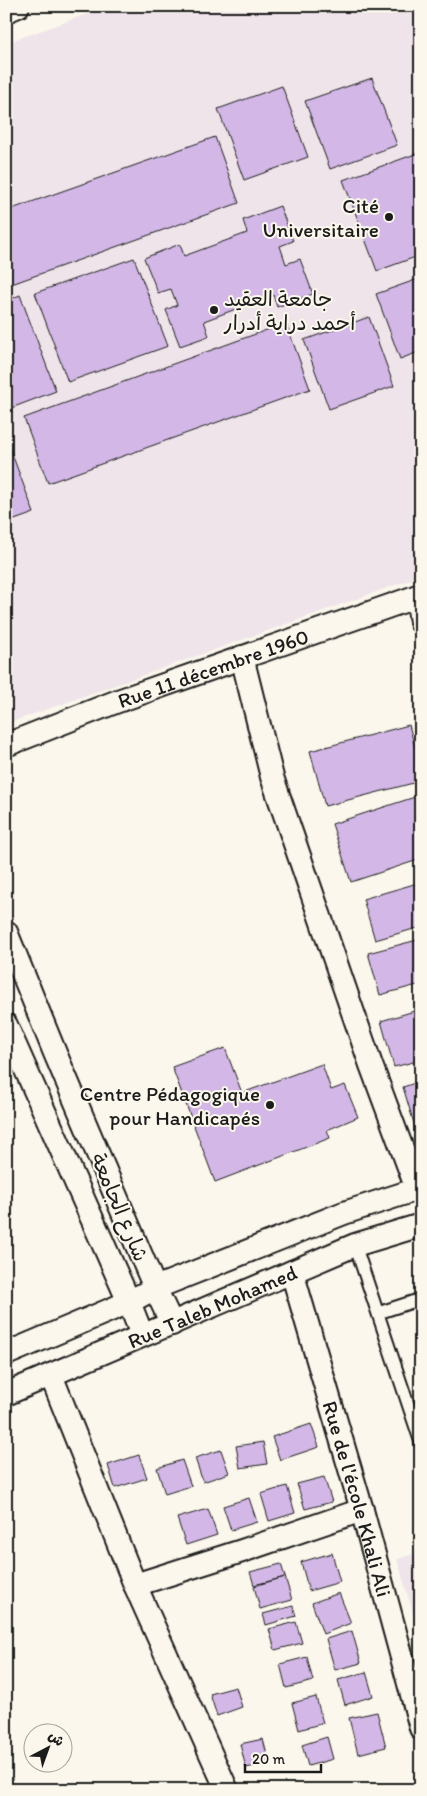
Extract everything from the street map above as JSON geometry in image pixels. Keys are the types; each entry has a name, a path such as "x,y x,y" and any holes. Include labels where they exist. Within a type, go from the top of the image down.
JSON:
{"street":[{"path":"6,11 18,6"},
{"path":"419,595 421,622"},
{"name":"Rue 11 décembre 1960","path":"6,744 118,701 419,595"},
{"path":"242,658 272,777 371,1065 419,1188"},
{"name":"شارع الجامعة","path":"6,932 55,1053 172,1324"},
{"name":"شارع الجامعة","path":"6,1025 142,1335"},
{"name":"Rue Taleb Mohamed","path":"6,1354 129,1302 155,1288 344,1213 419,1188"},
{"path":"344,1213 355,1246"},
{"name":"Rue Taleb Mohamed","path":"6,1394 355,1246 421,1225"},
{"name":"Rue de l'école Khali Ali","path":"292,1272 362,1510 421,1728"},
{"path":"51,1375 135,1585 228,1790"},
{"path":"135,1585 362,1510"}],"lane":[{"path":"355,1246 421,1443"},
{"path":"378,1313 421,1299"}],"shaded area":[{"name":"جامعة العقيد أحمد دراية أدرار","path":"110,6 421,6 421,576 6,724 6,43"},
{"path":"421,1552 421,1640 397,1559"}],"building":[{"path":"372,78 397,145 330,169 305,101"},
{"path":"282,86 308,157 244,180 218,109"},
{"path":"215,137 239,203 6,286 6,211"},
{"name":"Cité Universitaire","path":"421,152 421,255 377,271 343,180"},
{"path":"280,206 293,241 280,246 286,264 300,259 313,294 277,307 273,295 204,321 209,336 180,346 166,310 177,305 171,289 158,293 144,258 180,244 184,256 247,233 243,220"},
{"path":"134,258 168,346 68,382 35,293"},
{"path":"421,278 421,351 400,359 376,294"},
{"path":"20,295 56,391 6,410 6,301"},
{"path":"369,317 394,386 329,409 304,340"},
{"path":"286,323 310,389 48,483 24,418"},
{"path":"9,446 34,513 6,523 6,447"},
{"path":"409,725 421,770 421,781 325,806 310,751"},
{"path":"421,795 421,859 351,882 332,824"},
{"path":"421,882 421,927 375,940 363,899"},
{"path":"421,939 421,984 380,995 368,953"},
{"path":"421,1009 421,1060 394,1067 381,1021"},
{"name":"Centre Pédagogique pour Handicapés","path":"225,1048 242,1093 322,1064 331,1090 345,1085 358,1117 327,1130 330,1138 215,1182 172,1067"},
{"path":"421,1081 421,1139 419,1140 403,1087"},
{"path":"311,1424 319,1447 280,1460 272,1437"},
{"path":"263,1442 267,1464 240,1468 236,1446"},
{"path":"221,1450 229,1473 203,1482 195,1458"},
{"path":"139,1455 147,1478 115,1488 108,1465"},
{"path":"182,1460 191,1486 165,1494 157,1468"},
{"path":"324,1477 332,1502 305,1509 297,1484"},
{"path":"287,1486 295,1513 269,1521 261,1494"},
{"path":"249,1498 257,1522 231,1530 223,1506"},
{"path":"208,1509 217,1535 186,1545 177,1518"},
{"path":"332,1553 340,1582 309,1591 301,1562"},
{"path":"281,1564 285,1577 254,1585 250,1572"},
{"path":"285,1577 292,1600 260,1609 254,1586"},
{"path":"339,1593 351,1623 323,1634 312,1603"},
{"path":"293,1606 296,1616 266,1625 263,1614"},
{"path":"296,1622 302,1643 275,1650 269,1629"},
{"path":"352,1631 361,1663 335,1670 326,1639"},
{"path":"307,1657 313,1681 286,1688 280,1664"},
{"path":"366,1672 373,1696 345,1705 338,1680"},
{"path":"236,1687 242,1707 217,1716 210,1694"},
{"path":"316,1697 323,1723 299,1730 292,1703"},
{"path":"377,1712 386,1747 358,1754 349,1718"},
{"path":"327,1737 333,1759 308,1766 302,1745"},
{"path":"263,1739 269,1763 246,1768 240,1744"}],"place":[{"name":"Cité Universitaire","path":"389,217"},
{"name":"جامعة العقيد أحمد دراية أدرار","path":"214,310"},
{"name":"Centre Pédagogique pour Handicapés","path":"270,1105"}]}
